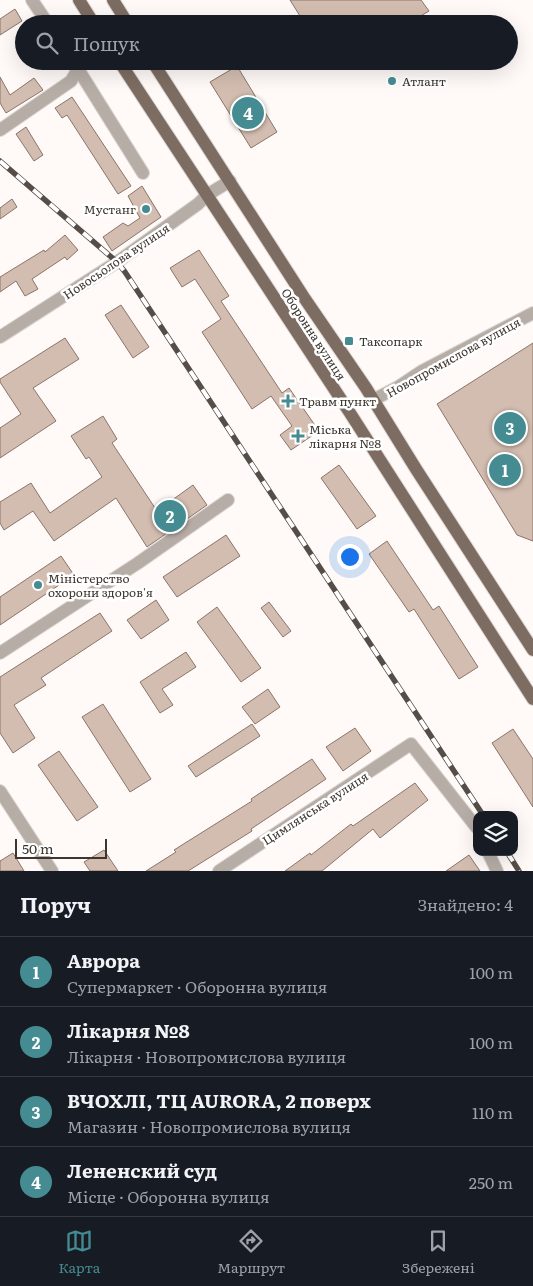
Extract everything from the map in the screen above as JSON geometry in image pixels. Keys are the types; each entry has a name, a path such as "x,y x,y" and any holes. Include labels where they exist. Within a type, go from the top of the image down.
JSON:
{"main road":[{"path":"80,0 89,15"},
{"path":"112,0 122,15"},
{"name":"Оборонна вулиця","path":"125,70 533,699"},
{"name":"Оборонна вулиця","path":"158,70 531,644"}],"street":[{"path":"32,0 42,15"},
{"path":"0,130 70,81 73,70"},
{"path":"78,70 143,173"},
{"name":"Новосьолова вулиця","path":"0,337 117,262 198,204 207,195 230,181"},
{"name":"Новопромислова вулиця","path":"373,400 398,387 422,371 533,313"},
{"path":"0,653 138,563 228,500"},
{"name":"Цимлянська вулиця","path":"219,871 411,744 473,823"},
{"path":"0,791 52,871"},
{"path":"490,856 497,871"}],"building":[{"path":"290,0 421,0 429,11 422,15 299,15"},
{"path":"15,9 18,15 15,15 15,25 0,35 0,19"},
{"path":"230,70 239,70 277,132 251,148 210,82"},
{"path":"0,77 10,95 34,78 43,90 6,113 0,103"},
{"path":"72,97 131,186 118,194 67,115 62,118 55,108"},
{"path":"26,127 43,155 34,161 16,134"},
{"path":"142,186 161,217 112,251 103,237 123,223 128,226 140,218 128,196"},
{"path":"12,199 17,207 0,219 0,208"},
{"path":"65,235 78,250 67,260 65,257 32,279 38,289 25,296 16,281 0,292 0,277 44,250 45,252"},
{"path":"199,250 229,296 221,301 282,393 289,388 319,431 291,450 280,435 292,426 271,396 252,409 202,332 221,319 195,279 182,287 170,268"},
{"path":"121,305 149,347 133,358 105,315"},
{"path":"65,338 79,359 33,388 56,421 0,458 0,428 21,414 0,382 0,379"},
{"path":"533,343 533,541 517,535 437,404"},
{"path":"103,416 117,439 112,443 157,511 193,485 207,505 147,547 116,498 54,541 33,511 4,530 0,523 0,502 31,483 50,513 102,477 89,457 86,459 71,436"},
{"path":"339,465 376,516 357,529 321,478"},
{"path":"226,535 240,556 177,597 163,577"},
{"path":"387,541 433,610 439,606 478,667 459,679 414,609 409,612 369,554"},
{"name":"Міністерство охорони здоров'я","path":"61,556 74,575 0,625 0,597"},
{"path":"156,600 169,620 141,639 127,620"},
{"path":"269,602 291,631 283,637 261,608"},
{"path":"217,607 261,668 241,682 197,622"},
{"path":"100,613 112,631 41,678 46,685 14,705 35,738 13,753 0,733 0,677"},
{"path":"186,652 196,667 162,689 173,705 160,713 140,682"},
{"path":"268,689 280,707 255,724 242,707"},
{"path":"103,704 151,779 130,792 82,717"},
{"path":"252,724 260,736 196,777 188,766"},
{"path":"355,728 371,751 343,771 326,747"},
{"path":"513,729 533,759 533,807 492,743"},
{"path":"59,751 98,807 77,821 38,765"},
{"path":"312,759 326,779 251,829 252,831 188,871 146,871 176,852 174,850 252,801 251,799"},
{"path":"415,783 428,800 380,838 373,829 322,871 285,871 310,853 311,855 351,824 353,826"},
{"path":"104,850 118,871 90,871 84,862"},
{"path":"13,853 24,871 0,871 0,861"},
{"path":"469,855 480,871 446,871"}],"railway":[{"path":"0,161 117,262 125,272 480,811"},
{"path":"510,856 519,871"}],"place":[{"name":"Атлант","path":"392,81"},
{"name":"Лененский суд","path":"248,113"},
{"name":"Мустанг","path":"146,209"},
{"name":"Таксопарк","path":"349,341"},
{"name":"Травм пункт","path":"288,401"},
{"name":"ВЧОХЛІ, ТЦ AURORA, 2 поверх","path":"510,428"},
{"name":"Міська лікарня №8","path":"298,436"},
{"name":"Аврора","path":"505,470"},
{"name":"Лікарня №8","path":"170,516"},
{"name":"Міністерство охорони здоров'я","path":"38,585"}]}
